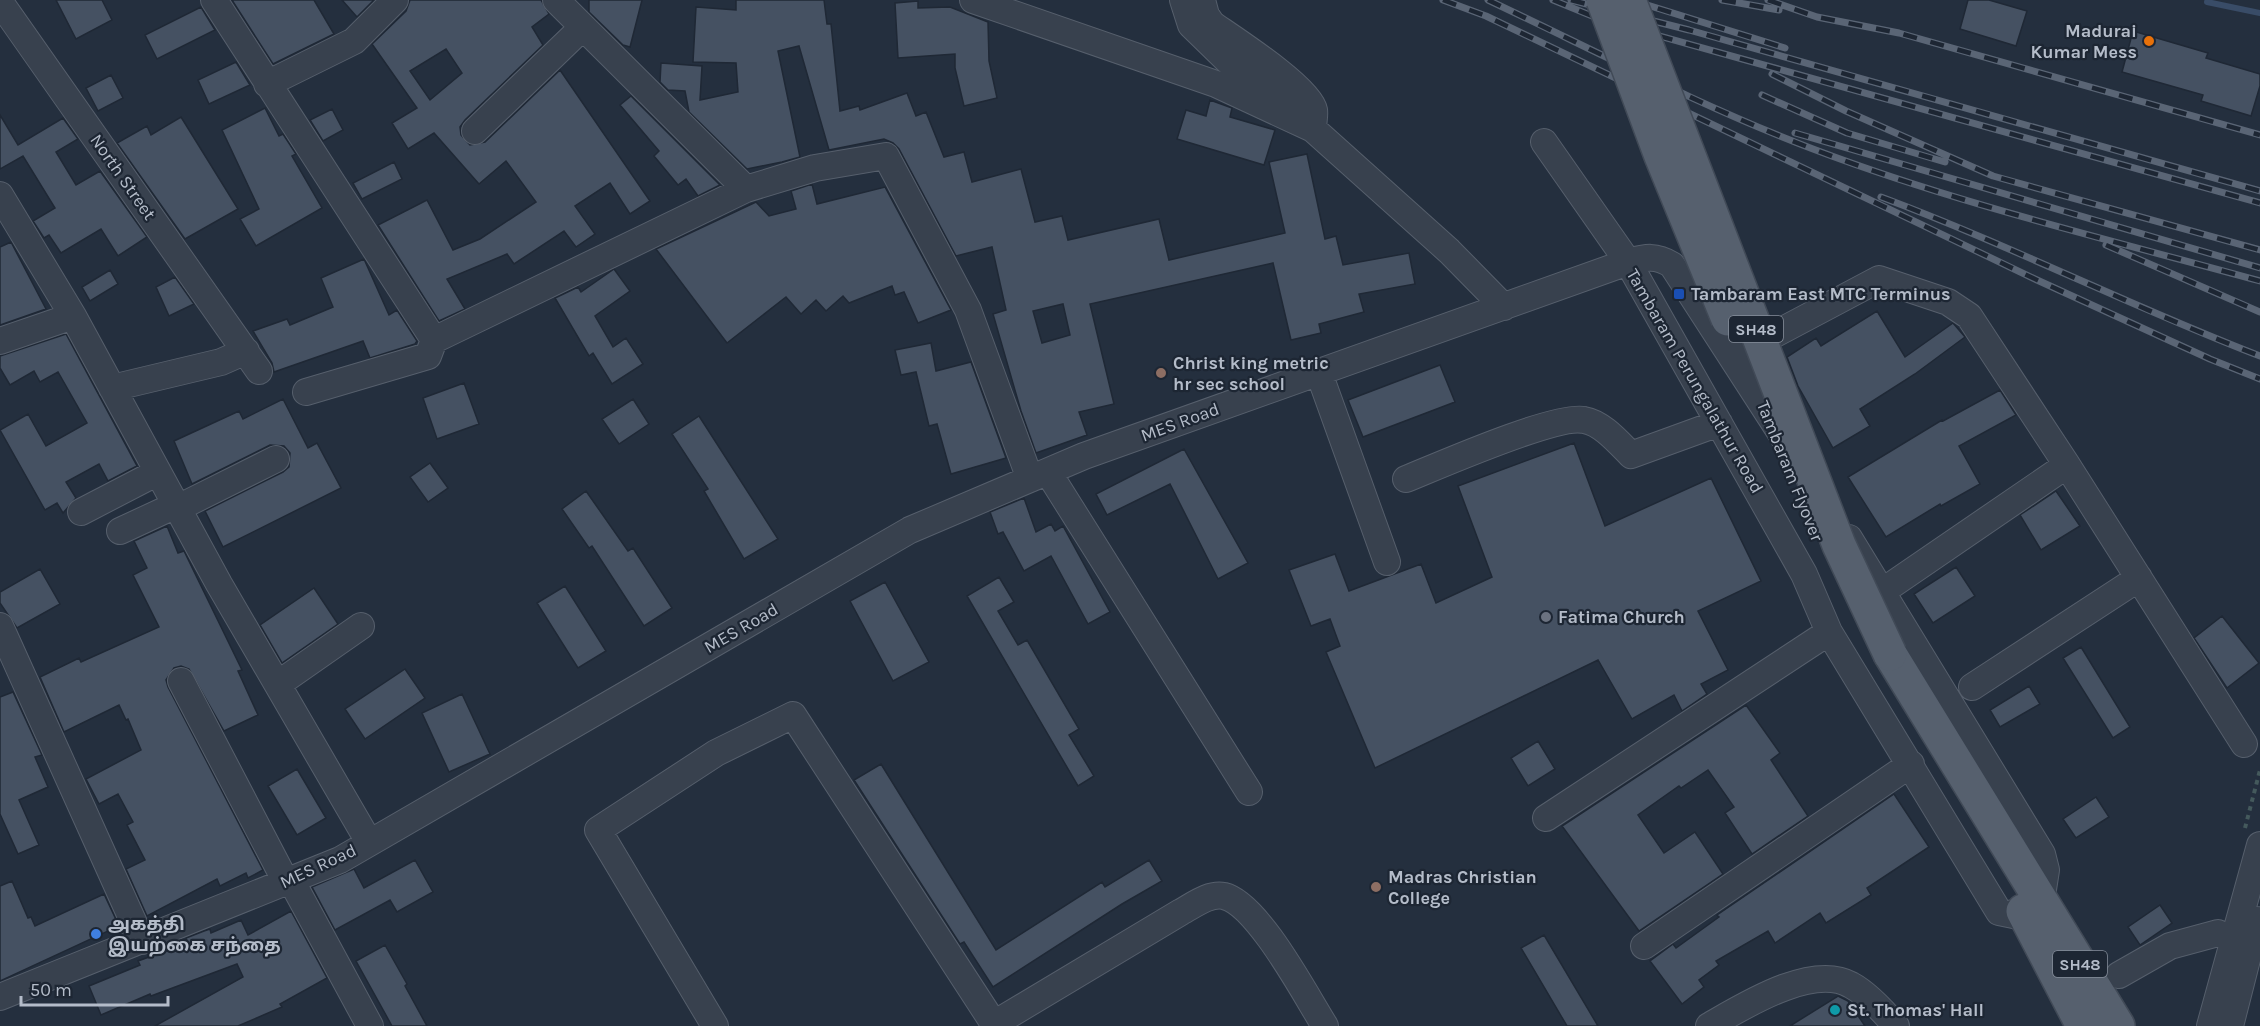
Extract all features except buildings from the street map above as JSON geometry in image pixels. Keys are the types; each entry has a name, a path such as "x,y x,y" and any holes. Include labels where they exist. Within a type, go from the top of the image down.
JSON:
{"main road":[{"name":"Tambaram Flyover","path":"1603,0 1661,156 1866,653 1996,848 2034,910"},
{"name":"Tambaram Flyover","path":"1629,0 1839,545 1890,654 1996,848"},
{"name":"SH48","path":"2034,910 2084,1026"},
{"name":"SH48","path":"2034,910 2118,1026"}],"street":[{"path":"214,0 434,340"},
{"path":"267,84 354,41 395,0"},
{"path":"556,0 746,189"},
{"path":"973,0 1216,84 1304,124"},
{"path":"1183,0 1191,25 1228,61 1285,103 1304,124 1449,251 1504,307"},
{"path":"1202,0 1206,15 1212,24 1270,65 1308,98 1314,110 1304,124"},
{"name":"North Street","path":"0,2 253,361 221,362 112,388"},
{"path":"475,130 583,27"},
{"path":"1544,142 1628,262 1648,257 1661,258 1672,265 1883,591 2042,854 2046,870 2034,910"},
{"path":"306,392 428,356 434,340 746,189 815,168 886,156 969,310 1039,476 1249,792"},
{"path":"0,195 73,316 177,507 369,842"},
{"name":"Tambaram Perungalathur Road","path":"1504,307 1628,262 1804,574 1829,632 1999,912 2034,910"},
{"path":"1731,357 1879,279 1948,302 1969,316 2067,465 2244,744"},
{"name":"MES Road","path":"0,997 340,860 910,530 1084,456 1504,307"},
{"path":"0,341 73,316"},
{"path":"1319,373 1387,562"},
{"path":"1406,479 1499,442 1573,418 1587,420 1602,428 1631,455 1719,423"},
{"path":"120,531 177,507 276,459"},
{"path":"1883,591 2067,465"},
{"path":"81,512 158,472"},
{"path":"1972,687 2139,578"},
{"path":"0,626 142,941"},
{"path":"278,684 362,626"},
{"path":"1546,818 1829,632"},
{"path":"181,681 288,881 370,1026"},
{"path":"715,1026 598,830 716,753 792,715 993,1025 1206,898 1224,896 1242,906 1263,927 1325,1026"},
{"path":"1644,946 1911,764"},
{"path":"2210,1026 2260,845"},
{"path":"2230,1026 2260,908"},
{"path":"2119,975 2170,946 2218,933"},
{"path":"1709,1026 1789,986 1821,978 1851,984 1896,1026"}],"waterway":[{"path":"2207,2 2260,13"}],"railway":[{"path":"1443,0 1486,16 2037,280 2210,359 2260,379"},
{"path":"1488,0 1690,97 1813,149 1979,204 2260,281"},
{"path":"1553,0 1602,20 2260,203"},
{"path":"1571,0 1689,30 2260,191"},
{"path":"1631,0 1785,48"},
{"path":"1722,0 1779,10"},
{"path":"1768,0 1817,17 1899,33 2260,135"},
{"path":"1772,74 1846,111 1993,176 2260,250"},
{"path":"1762,95 1847,133 1945,162"},
{"path":"1795,133 2260,268"},
{"path":"1881,197 1977,235 2260,356"},
{"path":"2106,245 2260,312"}],"place":[{"name":"Madurai Kumar Mess","path":"2149,41"},
{"name":"Tambaram East MTC Terminus","path":"1679,294"},
{"name":"Christ king metric hr sec school","path":"1161,373"},
{"name":"Fatima Church","path":"1546,617"},
{"name":"Madras Christian College","path":"1376,887"},
{"name":"அகத்தி இயற்கை சந்தை","path":"96,934"},
{"name":"St. Thomas' Hall","path":"1835,1010"}]}
